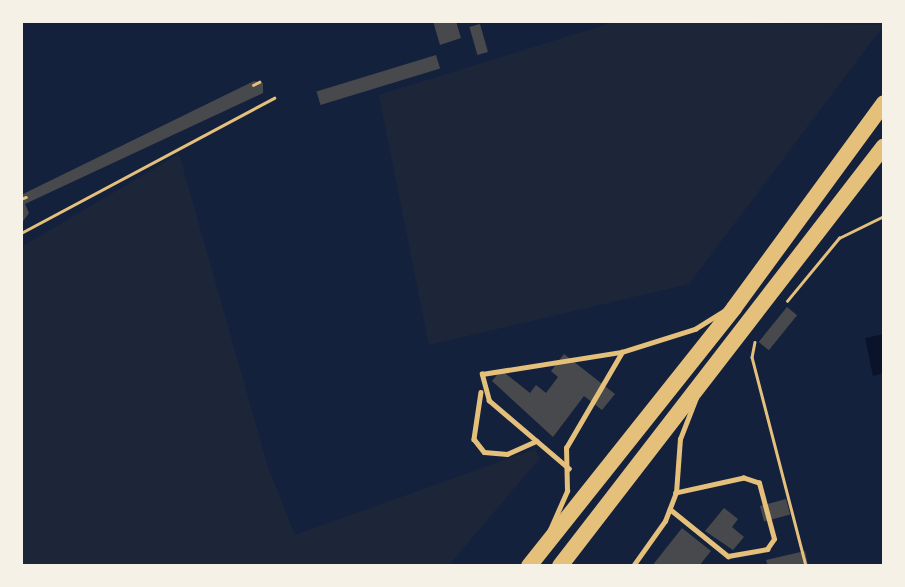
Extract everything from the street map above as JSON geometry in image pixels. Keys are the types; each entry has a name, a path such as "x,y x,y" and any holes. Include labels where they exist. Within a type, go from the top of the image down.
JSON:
{"highway":[{"path":"529,566 734,308 884,103"},
{"path":"560,566 884,146"},
{"path":"860,177 884,159"}],"lane":[{"path":"536,441 493,456 477,445 481,391 488,370 622,352 695,329 713,313 734,308"},
{"path":"548,543 569,469 566,448 622,352"},
{"path":"632,566 670,509 676,493 680,439 698,390"},
{"path":"481,391 569,469"},
{"path":"670,509 728,556 766,549 774,539 759,483 744,478 676,493"}],"path":[{"path":"253,85 259,82"},
{"path":"21,233 274,98"},
{"path":"21,199 26,197"},
{"path":"778,312 839,238 884,216"},
{"path":"761,332 752,357 806,566"}],"shaded area":[{"path":"617,21 884,25 689,284 429,345 379,95"},
{"path":"179,154 268,467 295,535 535,449 540,458 448,566 21,566 21,247"},
{"path":"884,334 884,373 873,376 865,338"}],"building":[{"path":"433,21 456,21 461,38 440,45"},
{"path":"480,24 488,52 477,55 469,27"},
{"path":"436,55 440,68 321,105 316,92"},
{"path":"254,81 263,83 263,93 25,204 29,213 21,224 21,195"},
{"path":"787,307 797,315 769,350 759,342"},
{"path":"564,354 615,394 602,410 584,396 553,437 492,381 501,370 530,393 536,385 546,393 558,377 551,371"},
{"path":"786,499 790,514 764,521 760,506"},
{"path":"724,508 738,519 732,527 744,537 733,550 705,531"},
{"path":"682,528 711,551 699,566 652,566"},
{"path":"805,551 808,566 768,566 766,560"}]}
